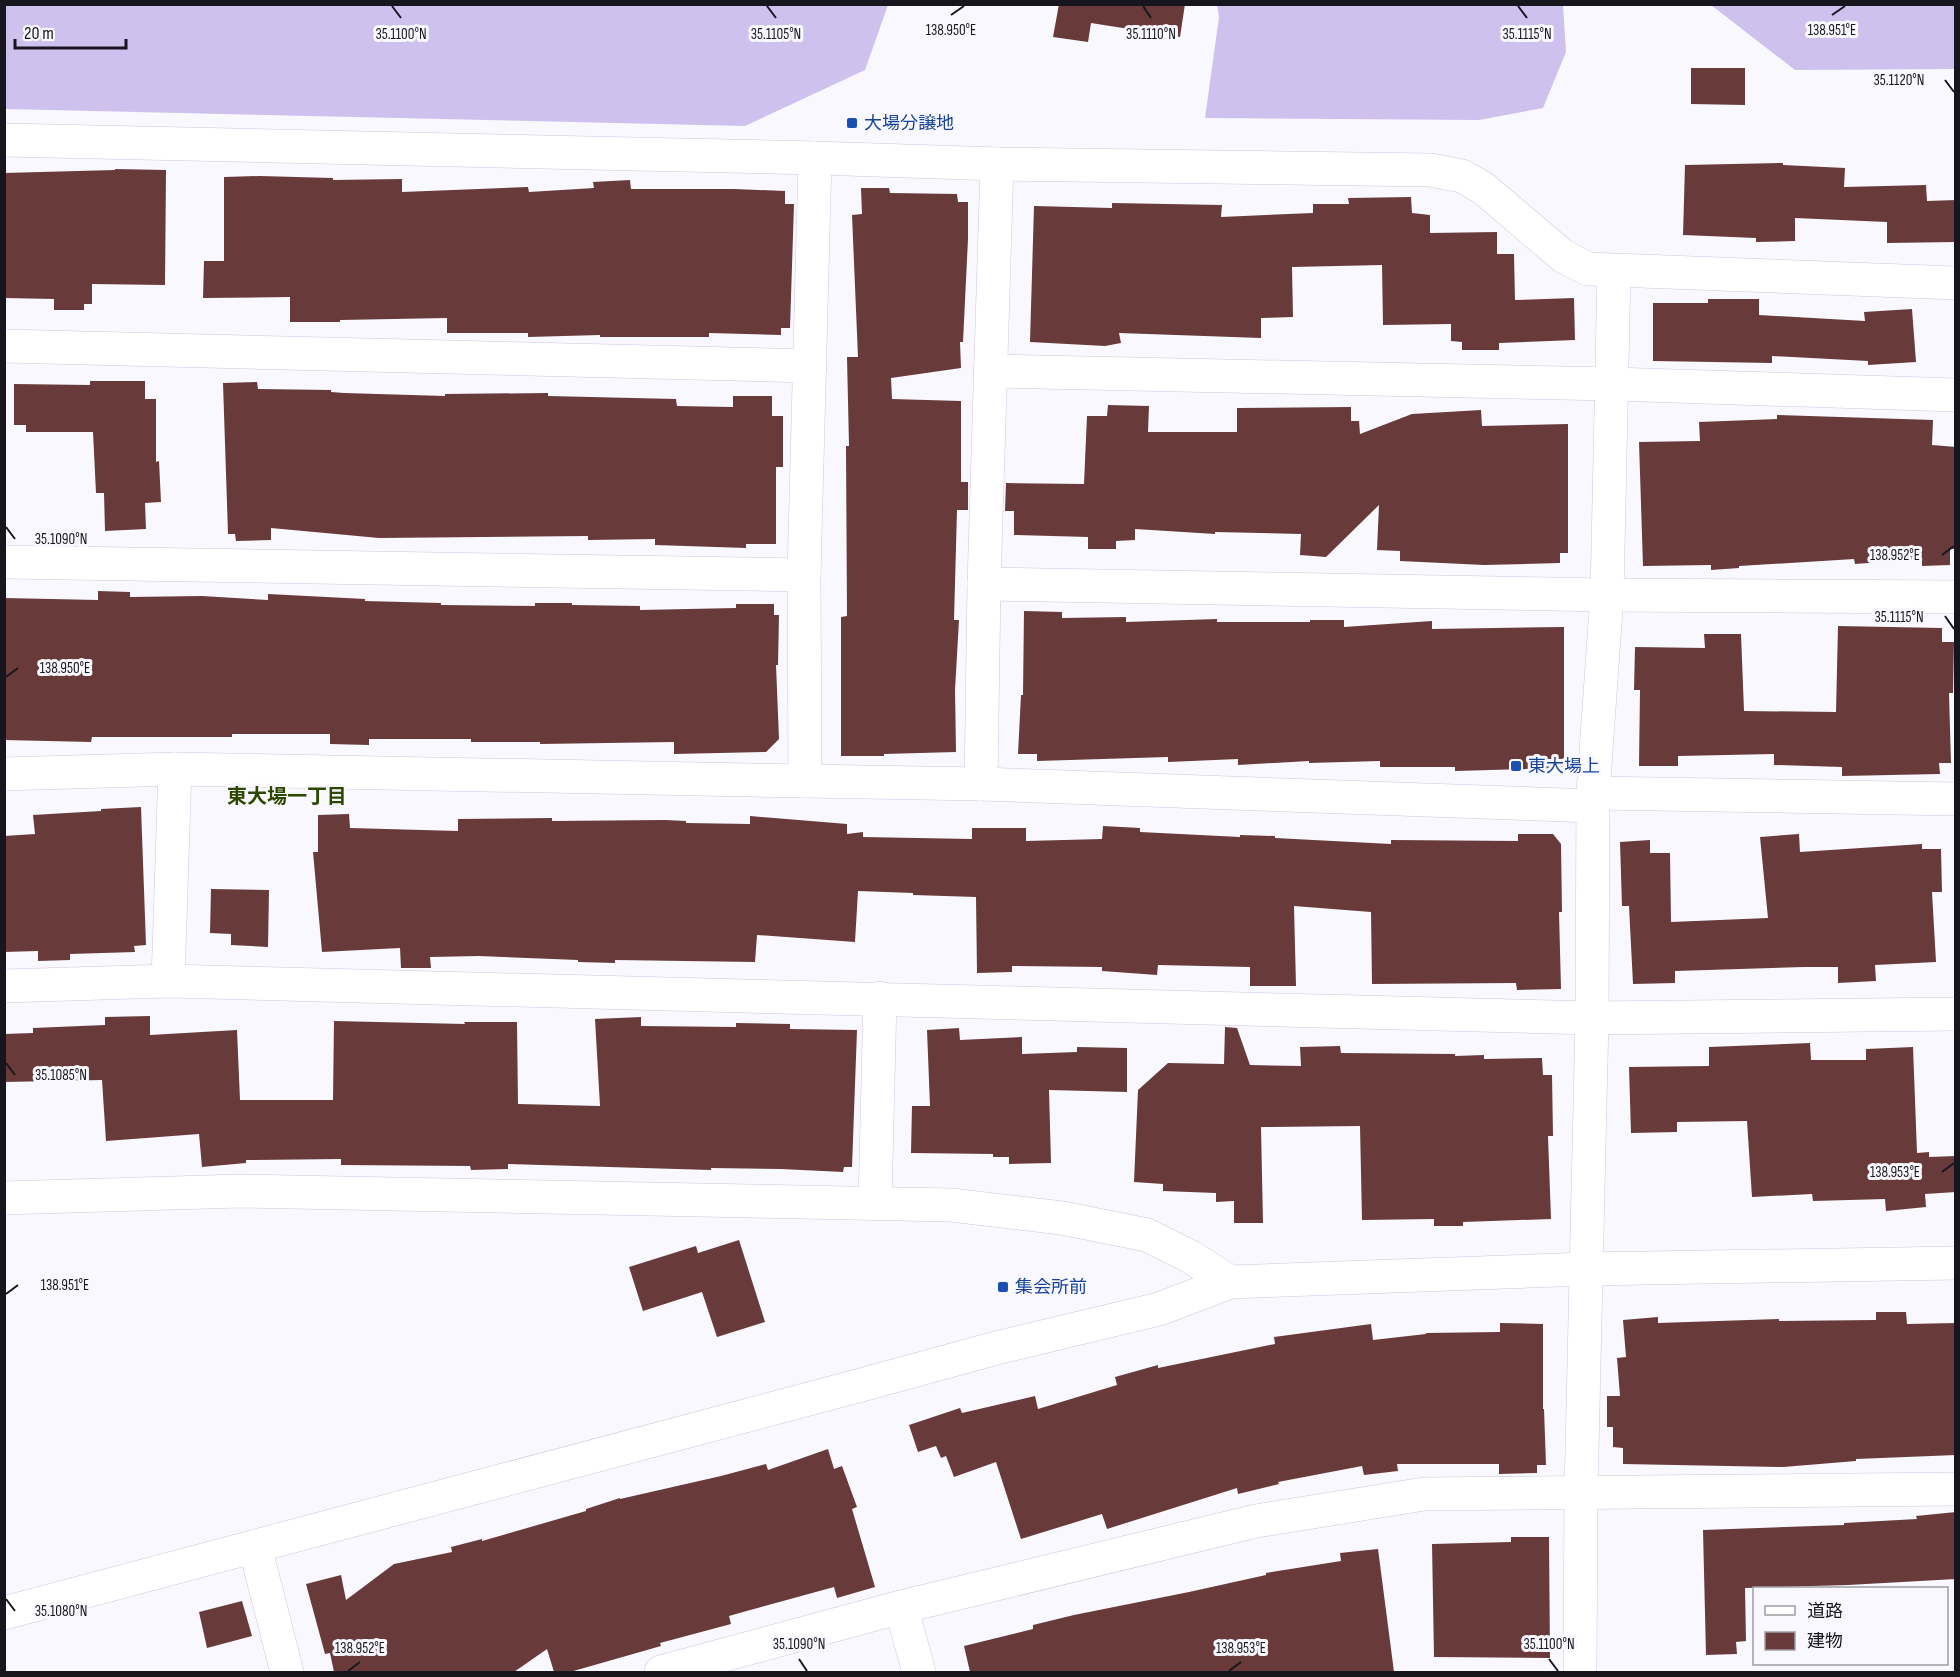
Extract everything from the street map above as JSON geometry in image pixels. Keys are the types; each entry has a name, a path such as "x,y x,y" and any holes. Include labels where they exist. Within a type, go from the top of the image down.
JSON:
{"street":[{"path":"4,140 997,164 1430,170 1462,176 1483,188 1563,256 1588,269 1956,283"},
{"path":"805,781 804,575 815,158"},
{"path":"981,784 984,584 997,164"},
{"path":"1580,1672 1581,1493 1592,1018 1593,800 1607,595 1614,271"},
{"path":"4,346 810,366"},
{"path":"990,371 1612,384 1956,395"},
{"path":"4,562 804,575"},
{"path":"984,584 1607,595 1956,597"},
{"path":"168,981 175,769"},
{"path":"4,774 175,769 981,784 1593,800 1956,799"},
{"path":"4,986 168,981 1592,1018 1956,1014"},
{"path":"875,1203 880,998"},
{"path":"4,1198 240,1191 951,1205 1062,1218 1147,1235 1191,1257 1230,1282"},
{"path":"4,1613 1000,1347 1159,1309 1230,1282 1586,1269 1956,1263"},
{"path":"661,1672 710,1666 901,1607 1256,1521 1424,1494 1956,1489"},
{"path":"255,1547 287,1672"},
{"path":"901,1607 919,1672"}],"shaded area":[{"path":"5,4 888,5 865,70 745,126 5,109"},
{"path":"1217,5 1563,5 1566,52 1543,108 1479,120 1205,118 1219,17"},
{"path":"1711,5 1955,5 1955,69 1795,70"}],"building":[{"path":"1059,4 1185,4 1180,37 1091,23 1088,42 1053,37"},
{"path":"1691,68 1745,68 1745,105 1691,104"},
{"path":"1783,163 1783,165 1845,168 1844,187 1926,185 1927,201 1956,200 1956,242 1887,243 1887,222 1795,218 1795,241 1756,242 1756,238 1683,235 1685,165"},
{"path":"115,169 166,170 165,285 92,284 92,304 84,304 84,310 54,310 54,299 4,298 4,173"},
{"path":"224,177 333,178 333,180 402,179 402,192 528,187 529,192 594,188 593,182 630,180 631,189 785,191 785,204 794,204 790,328 781,328 781,335 709,333 709,337 600,337 600,335 528,337 528,333 447,333 447,318 290,322 290,297 203,298 204,261 224,261"},
{"path":"861,188 889,188 890,193 957,194 958,202 968,202 963,342 960,342 961,368 891,378 892,399 961,401 961,482 968,482 968,510 957,510 954,620 959,620 955,690 956,752 841,756 841,617 847,616 846,446 849,446 847,357 858,357 852,215 862,214"},
{"path":"1411,197 1412,213 1430,215 1430,233 1497,232 1497,254 1514,254 1515,300 1574,298 1575,340 1499,343 1499,350 1462,350 1462,342 1451,341 1451,324 1383,325 1382,265 1292,267 1293,317 1261,318 1261,338 1119,333 1121,343 1105,346 1030,342 1034,206 1112,208 1112,203 1222,205 1221,217 1313,213 1313,204 1349,204 1348,198"},
{"path":"1708,299 1759,299 1759,315 1865,321 1864,312 1912,309 1916,362 1868,365 1868,361 1772,356 1772,363 1653,361 1653,303 1708,303"},
{"path":"90,381 145,381 145,399 156,399 156,462 159,461 161,502 145,503 146,529 105,531 104,493 96,493 93,432 26,432 26,425 14,425 14,384 90,385"},
{"path":"257,382 258,389 331,390 331,392 344,393 445,396 445,394 548,393 548,396 676,399 677,406 733,407 733,396 772,396 772,416 783,416 783,467 776,467 776,544 746,544 746,548 655,545 655,539 588,540 588,536 379,538 271,528 271,540 236,541 235,534 228,534 223,383"},
{"path":"1108,405 1149,406 1148,432 1237,432 1237,408 1351,407 1351,421 1359,421 1360,434 1412,414 1481,410 1482,426 1568,424 1568,553 1560,553 1560,563 1484,565 1400,561 1400,551 1377,550 1379,505 1326,557 1300,555 1301,534 1215,532 1215,534 1135,529 1135,540 1116,541 1116,549 1088,549 1088,537 1014,535 1014,511 1005,511 1006,483 1084,484 1087,416 1107,416"},
{"path":"1777,415 1933,420 1932,445 1956,447 1956,549 1950,549 1950,565 1922,566 1922,559 1855,564 1854,559 1739,566 1739,568 1711,570 1711,565 1643,566 1639,442 1700,441 1699,422 1777,419"},
{"path":"98,591 130,592 130,597 202,596 268,600 268,594 365,599 365,601 441,603 441,605 535,606 535,603 572,603 572,605 640,606 640,610 736,608 736,604 774,604 774,615 779,615 778,665 776,665 779,739 766,752 674,754 674,742 540,744 540,742 471,742 471,739 369,739 369,745 330,744 330,734 92,737 91,742 4,740 4,598 98,600"},
{"path":"1024,611 1062,612 1062,618 1126,617 1126,622 1217,619 1217,622 1344,620 1344,627 1432,621 1432,629 1564,627 1564,768 1455,771 1455,767 1380,767 1380,761 1309,763 1309,761 1238,765 1238,759 1168,762 1168,757 1037,761 1037,754 1018,754 1021,695 1023,695"},
{"path":"1838,626 1942,628 1942,642 1954,642 1953,693 1949,693 1951,763 1939,763 1940,774 1842,776 1842,767 1774,765 1774,754 1678,756 1678,766 1639,766 1640,690 1634,690 1635,647 1705,648 1704,634 1741,634 1744,711 1836,712"},
{"path":"141,807 146,945 134,946 135,952 70,954 70,960 38,961 38,951 4,952 4,836 35,834 33,815"},
{"path":"349,814 350,828 458,831 458,819 552,818 552,821 665,820 686,821 686,823 750,824 750,816 847,824 847,834 863,832 863,837 972,839 972,828 1026,828 1026,841 1102,839 1103,826 1140,828 1140,832 1240,837 1240,835 1275,836 1275,838 1391,844 1391,840 1518,841 1518,834 1553,834 1561,844 1562,912 1559,912 1561,989 1517,990 1516,983 1372,984 1371,912 1294,906 1296,986 1250,986 1250,967 1158,965 1157,975 1102,971 1102,967 1012,966 1012,972 977,973 976,897 858,891 855,942 757,935 755,962 615,960 615,963 479,956 430,957 431,968 401,968 400,948 322,952 313,852 318,852 318,815"},
{"path":"1799,834 1800,852 1922,844 1922,849 1941,849 1942,892 1932,892 1936,962 1875,965 1876,981 1838,983 1838,967 1804,967 1675,971 1675,983 1633,984 1629,906 1622,906 1620,842 1650,840 1650,853 1670,853 1671,922 1768,918 1760,837"},
{"path":"211,889 269,890 268,947 231,945 231,934 210,933"},
{"path":"150,1016 150,1035 237,1030 240,1100 333,1100 334,1021 465,1024 464,1022 517,1022 518,1104 600,1106 595,1019 641,1017 641,1026 736,1027 736,1023 790,1024 790,1029 857,1030 852,1167 844,1167 843,1172 508,1164 508,1169 471,1170 470,1166 341,1165 341,1159 246,1160 246,1163 202,1167 199,1134 106,1141 102,1080 4,1082 4,1034 33,1033 33,1028 105,1025 105,1017"},
{"path":"1225,1027 1237,1028 1250,1065 1301,1066 1300,1047 1340,1046 1341,1053 1484,1055 1484,1059 1542,1058 1543,1075 1552,1075 1553,1136 1548,1136 1551,1219 1463,1222 1463,1226 1434,1226 1434,1219 1362,1220 1360,1126 1261,1127 1263,1223 1234,1223 1234,1201 1216,1202 1216,1193 1163,1191 1163,1184 1134,1182 1138,1090 1168,1063 1224,1064"},
{"path":"959,1028 960,1040 1022,1037 1022,1054 1077,1052 1077,1047 1127,1048 1127,1092 1049,1090 1051,1163 1009,1164 1009,1157 993,1157 993,1154 911,1153 912,1106 930,1106 927,1030"},
{"path":"1810,1043 1811,1060 1866,1060 1866,1049 1913,1047 1917,1153 1929,1152 1929,1157 1956,1156 1956,1192 1925,1194 1926,1207 1886,1211 1885,1199 1813,1201 1812,1194 1752,1197 1747,1121 1677,1122 1677,1132 1631,1133 1629,1067 1709,1066 1709,1047"},
{"path":"739,1240 765,1322 717,1337 702,1292 643,1311 629,1267 696,1246 698,1253"},
{"path":"1876,1312 1906,1312 1907,1324 1956,1323 1956,1455 1856,1459 1856,1461 1783,1467 1623,1464 1623,1448 1613,1447 1613,1427 1607,1427 1607,1396 1620,1396 1617,1358 1626,1357 1623,1320 1658,1317 1658,1323 1779,1319 1779,1321 1876,1320"},
{"path":"1500,1323 1543,1324 1543,1409 1546,1465 1537,1465 1537,1473 1499,1474 1499,1464 1397,1464 1398,1471 1364,1475 1362,1466 1278,1482 1279,1484 1238,1494 1237,1488 1107,1529 1102,1514 1021,1539 996,1462 954,1477 946,1456 941,1458 936,1446 918,1452 909,1425 960,1408 962,1413 1035,1396 1038,1409 1117,1385 1115,1377 1158,1365 1158,1368 1275,1344 1274,1337 1371,1324 1373,1340 1426,1333 1500,1332"},
{"path":"828,1449 834,1469 842,1466 857,1507 852,1509 875,1587 837,1598 834,1587 743,1612 729,1616 731,1624 660,1643 661,1646 570,1672 554,1672 547,1649 514,1672 334,1672 330,1653 325,1654 306,1584 341,1575 346,1600 394,1564 452,1552 451,1547 482,1539 482,1541 586,1511 586,1509 620,1498 766,1464 768,1470"},
{"path":"1956,1512 1956,1579 1745,1588 1746,1641 1736,1642 1737,1654 1706,1655 1703,1530 1844,1525 1844,1523 1917,1519 1916,1516"},
{"path":"1511,1537 1549,1537 1550,1658 1434,1657 1432,1544 1511,1542"},
{"path":"1378,1549 1394,1672 970,1672 964,1646 1033,1629 1033,1625 1266,1575 1266,1573 1341,1561 1340,1553"},
{"path":"242,1601 252,1636 207,1648 199,1612"}],"place":[{"name":"大場分譲地","path":"852,123"},
{"name":"東大場上","path":"1516,766"},
{"name":"集会所前","path":"1003,1287"}],"district":[{"name":"東大場一丁目","path":"287,797"}]}
